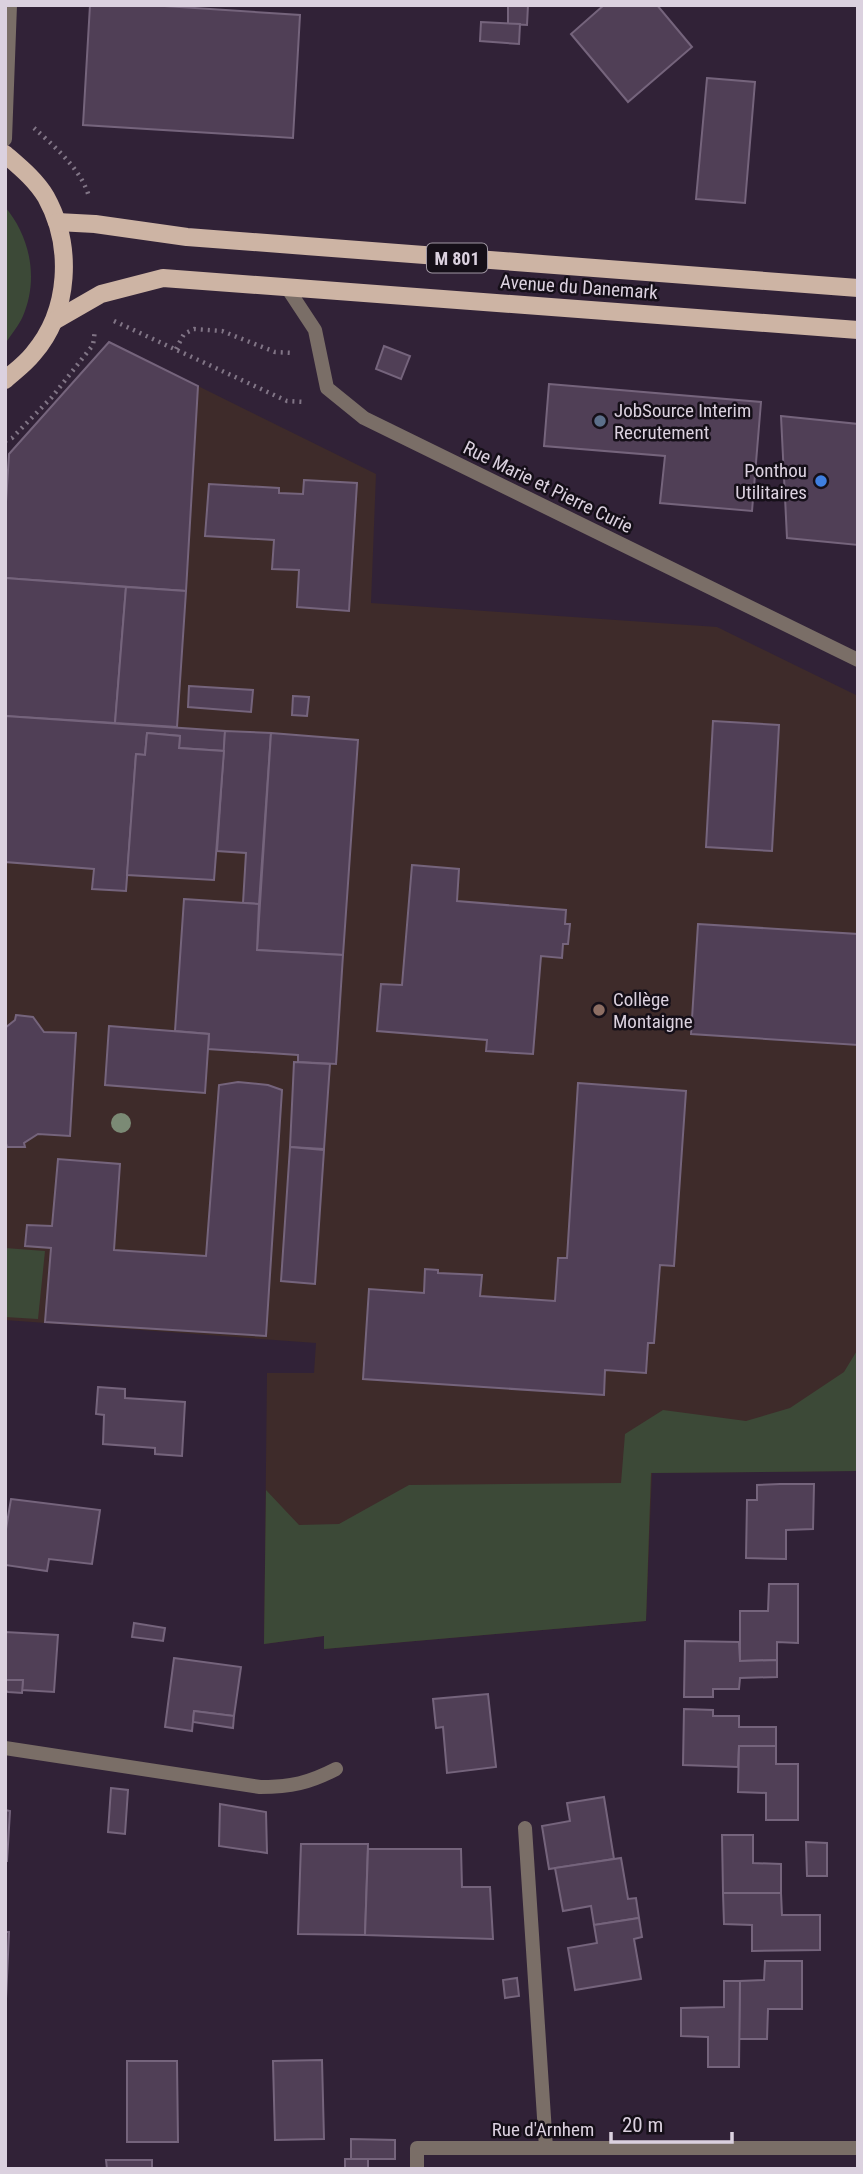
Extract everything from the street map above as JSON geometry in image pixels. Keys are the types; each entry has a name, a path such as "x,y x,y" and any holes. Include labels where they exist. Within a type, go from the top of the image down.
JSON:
{"main road":[{"name":"M 801","path":"5,154 26,172 45,195 57,222 64,255 63,288 54,321 33,354 5,380"},
{"name":"Avenue du Danemark","path":"57,222 95,224 187,237 858,288"},
{"name":"Avenue du Danemark","path":"54,321 101,294 163,278 858,330"}],"street":[{"path":"5,138 10,5"},
{"name":"Rue Marie et Pierre Curie","path":"286,286 315,330 327,388 364,418 858,660"},
{"path":"5,1748 260,1787 285,1787 312,1782 336,1769"},
{"path":"525,1828 546,2148"},
{"name":"Rue d'Arnhem","path":"417,2169 417,2148 858,2148"}],"path":[{"path":"109,319 287,401 314,403"},
{"path":"176,349 184,334 194,329 222,331 275,352 299,354 319,349"}],"shaded area":[{"name":"Collège Montaigne","path":"198,386 376,474 371,603 717,627 858,696 858,1471 652,1473 646,1621 324,1649 324,1636 264,1644 267,1373 314,1373 316,1343 5,1320 5,716 177,727"}],"green space":[{"path":"5,207 21,231 31,273 28,302 23,316 5,344"},
{"path":"5,1248 45,1251 38,1319 5,1317"},
{"path":"858,1349 858,1471 651,1473 646,1621 324,1649 324,1636 264,1644 266,1490 299,1525 339,1524 409,1485 621,1483 625,1434 663,1410 746,1421 790,1408 844,1372"}],"building":[{"path":"90,5 149,5 300,15 293,138 83,125"},
{"path":"508,5 528,5 527,25 508,24"},
{"path":"604,5 657,5 692,47 628,102 571,34"},
{"path":"481,22 520,24 519,44 480,41"},
{"path":"707,78 755,82 745,203 696,199"},
{"path":"109,342 198,386 186,591 5,578 9,454"},
{"path":"384,346 410,356 401,379 376,369"},
{"path":"549,384 761,402 752,511 660,503 665,456 544,446"},
{"name":"Ponthou Utilitaires","path":"781,416 858,424 858,545 787,538"},
{"path":"304,480 357,483 349,611 297,607 299,570 272,569 274,540 205,536 209,484 279,488 279,493 303,494"},
{"path":"5,578 126,587 115,723 5,716"},
{"path":"126,587 186,591 177,727 115,723"},
{"path":"189,686 253,690 251,712 188,707"},
{"path":"293,696 309,697 307,716 292,715"},
{"path":"5,716 225,731 224,751 179,748 180,736 147,733 145,755 136,754 126,891 92,889 94,869 5,862"},
{"path":"713,721 779,725 772,851 706,847"},
{"path":"225,731 271,733 259,904 243,903 246,853 217,851"},
{"path":"147,733 180,736 179,748 224,751 214,880 127,875 136,754 145,755"},
{"path":"271,733 358,740 343,955 257,950"},
{"path":"412,865 459,869 457,901 566,910 565,924 570,924 568,944 563,944 562,958 541,956 533,1054 486,1051 487,1040 377,1031 381,984 402,985"},
{"path":"184,899 259,904 257,950 343,955 336,1064 298,1062 298,1055 208,1049 209,1034 175,1031"},
{"path":"698,924 858,934 858,1045 691,1034"},
{"path":"16,1015 33,1017 44,1032 76,1033 70,1136 38,1134 24,1143 25,1147 7,1147 5,1028 15,1020"},
{"path":"109,1026 209,1034 205,1093 105,1085"},
{"path":"294,1062 330,1064 324,1149 290,1147"},
{"path":"238,1082 268,1085 282,1090 266,1336 45,1322 51,1248 25,1246 27,1225 52,1226 58,1159 120,1164 114,1250 206,1256 219,1085"},
{"path":"578,1083 686,1091 674,1266 660,1265 654,1343 648,1343 646,1373 605,1370 604,1395 363,1379 369,1289 424,1293 425,1269 438,1270 438,1273 482,1275 480,1296 555,1301 558,1258 567,1258"},
{"path":"290,1147 324,1150 315,1284 281,1281"},
{"path":"98,1387 125,1389 125,1398 185,1402 182,1456 155,1454 155,1448 103,1444 104,1415 96,1414"},
{"path":"814,1484 813,1529 786,1530 786,1559 746,1558 747,1500 757,1500 757,1485"},
{"path":"11,1499 100,1510 92,1564 49,1559 47,1571 5,1565 5,1535"},
{"path":"769,1584 798,1584 798,1643 777,1642 777,1660 740,1661 740,1611 768,1611"},
{"path":"134,1623 165,1628 163,1641 132,1637"},
{"path":"5,1632 58,1635 54,1692 22,1690 23,1680 5,1680"},
{"path":"685,1641 739,1642 740,1661 777,1660 777,1677 740,1678 739,1689 713,1689 713,1697 684,1697"},
{"path":"174,1658 241,1667 234,1716 194,1711 192,1731 165,1727"},
{"path":"5,1680 23,1680 22,1693 5,1690"},
{"path":"488,1694 496,1767 447,1773 443,1727 436,1728 433,1699"},
{"path":"684,1709 713,1710 713,1716 739,1716 739,1727 776,1727 776,1746 739,1746 738,1767 683,1765"},
{"path":"194,1711 234,1716 233,1728 193,1722"},
{"path":"739,1746 776,1746 776,1764 798,1764 798,1820 766,1820 766,1793 738,1792"},
{"path":"111,1788 128,1790 125,1834 108,1832"},
{"path":"604,1797 614,1859 549,1869 542,1826 570,1821 567,1803"},
{"path":"220,1804 266,1812 267,1853 219,1846"},
{"path":"5,1810 10,1811 7,1861 5,1861"},
{"path":"722,1835 753,1835 753,1863 781,1864 781,1893 723,1893"},
{"path":"806,1842 827,1843 827,1876 807,1876"},
{"path":"301,1844 368,1844 365,1935 298,1934"},
{"path":"368,1849 461,1849 462,1887 490,1887 493,1939 365,1935"},
{"path":"621,1858 628,1899 636,1898 639,1918 594,1925 591,1906 563,1911 555,1868"},
{"path":"723,1893 781,1893 782,1915 820,1915 820,1950 752,1951 752,1925 724,1924"},
{"path":"639,1918 642,1937 634,1939 641,1979 575,1990 568,1948 597,1943 594,1925"},
{"path":"5,1932 9,1932 6,1999 5,1999"},
{"path":"765,1961 802,1961 802,2009 768,2009 767,2039 739,2039 740,1981 764,1980"},
{"path":"517,1978 519,1996 505,1998 503,1980"},
{"path":"724,1981 740,1981 739,2067 708,2067 708,2037 681,2036 681,2008 724,2007"},
{"path":"322,2060 324,2139 275,2140 273,2061"},
{"path":"127,2061 177,2061 178,2142 127,2142"},
{"path":"351,2139 395,2140 395,2159 351,2159"},
{"path":"345,2159 368,2159 368,2169 345,2169"},
{"path":"106,2160 152,2160 152,2169 107,2169"}],"place":[{"name":"JobSource Interim Recrutement","path":"600,421"},
{"name":"Ponthou Utilitaires","path":"821,481"},
{"name":"Collège Montaigne","path":"599,1010"}]}
